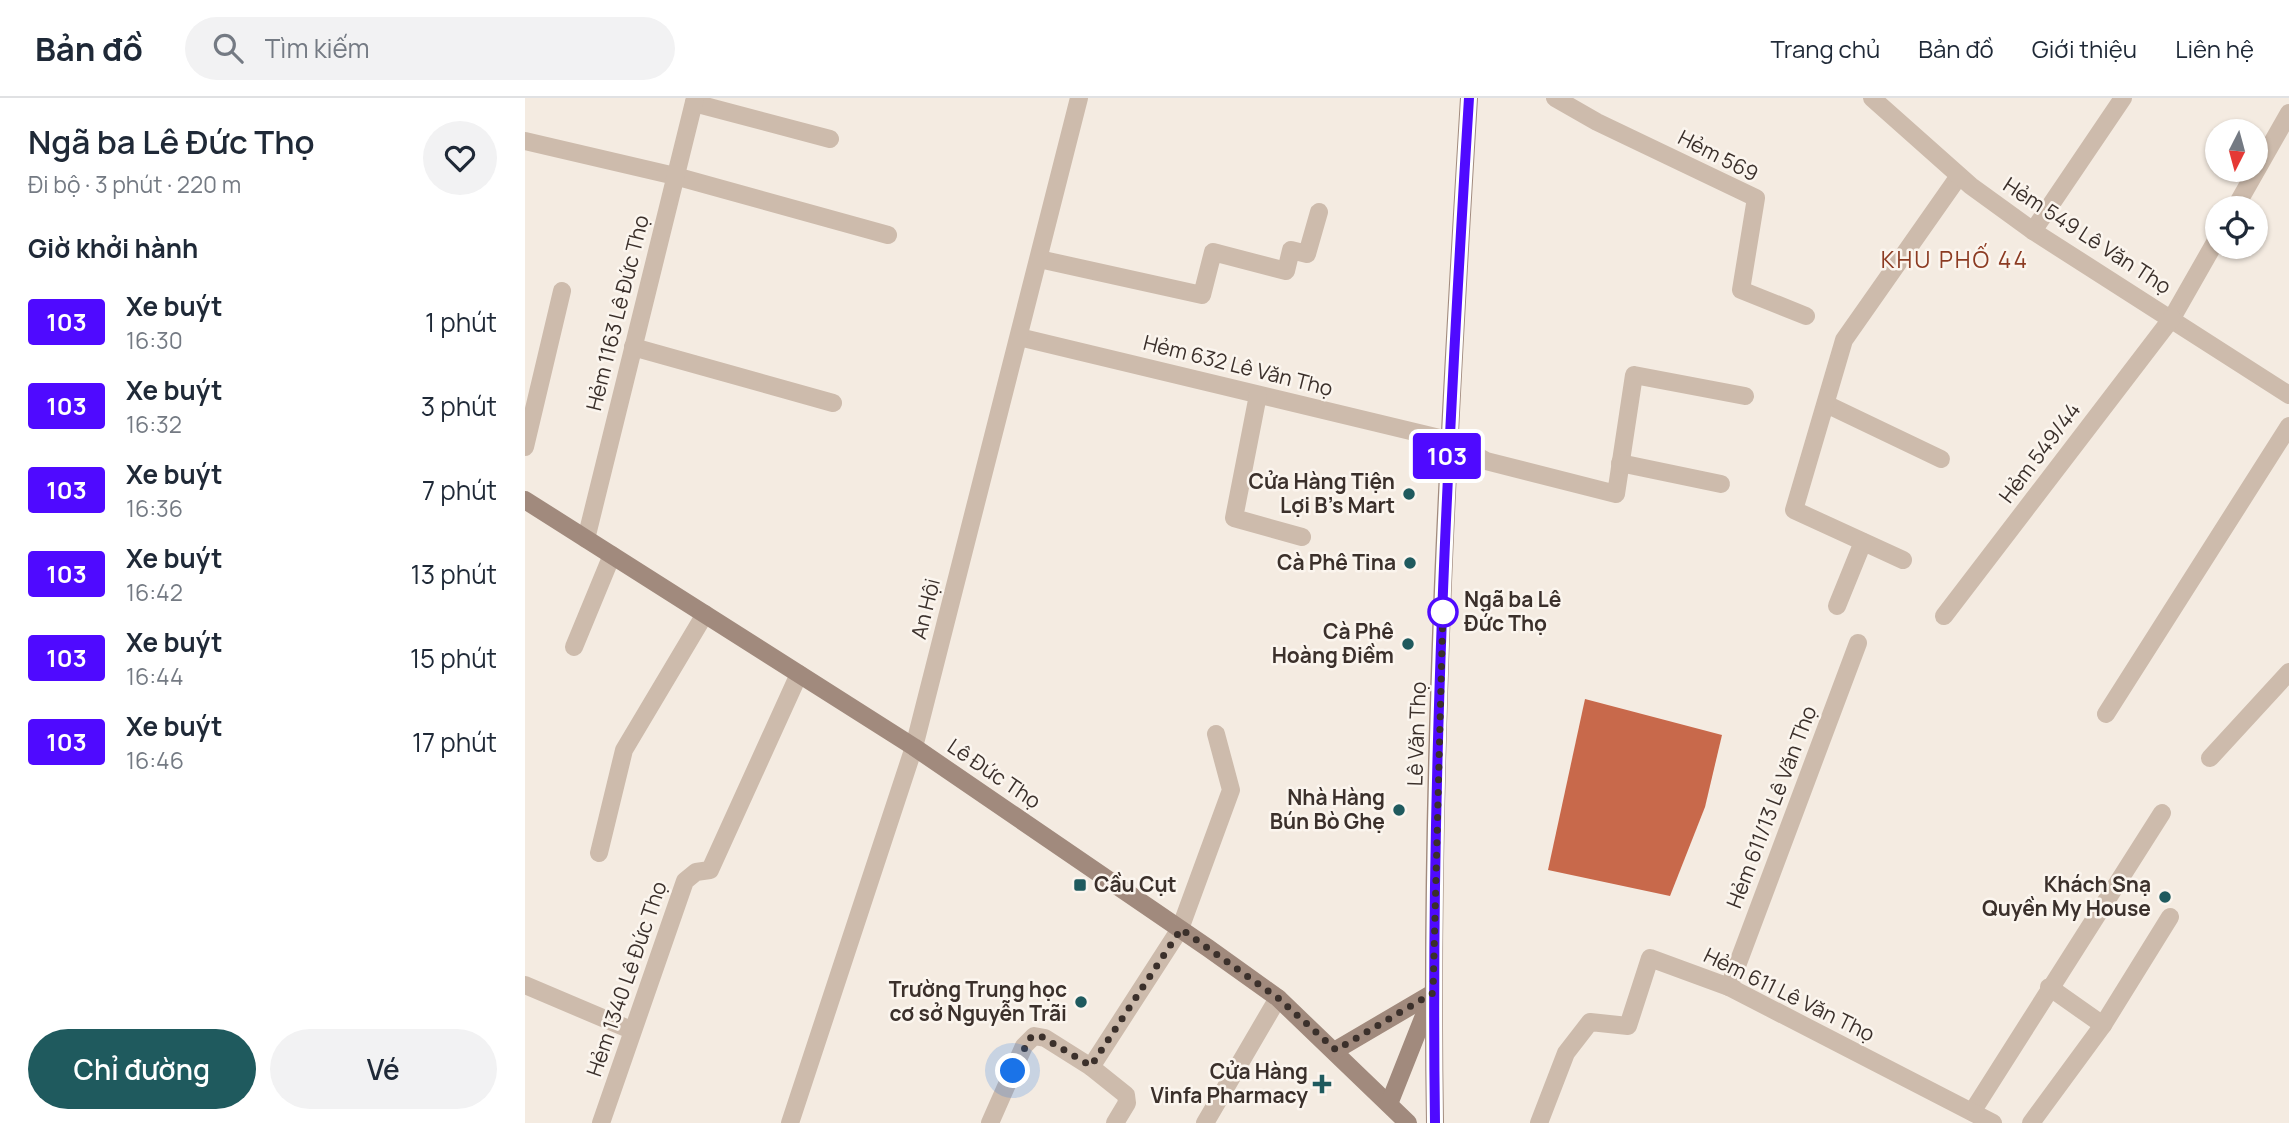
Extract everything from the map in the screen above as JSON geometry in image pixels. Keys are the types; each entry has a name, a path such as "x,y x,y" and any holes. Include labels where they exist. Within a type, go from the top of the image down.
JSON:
{"main road":[{"name":"Lê Văn Thọ","path":"1435,1123 1433,993 1448,440 1469,98"},
{"name":"Lê Đức Thọ","path":"525,500 914,747 1181,929 1278,998 1336,1050 1408,1123"},
{"path":"1336,1050 1433,993"},
{"path":"1389,1104 1433,993"}],"street":[{"name":"An Hội","path":"790,1123 914,747 1079,98"},
{"name":"Hẻm 569","path":"1555,98 1597,122 1756,198 1741,290 1806,316"},
{"path":"2033,231 2123,98"},
{"path":"695,100 830,139"},
{"name":"Hẻm 1163 Lê Đức Thọ","path":"586,539 695,100"},
{"name":"Hẻm 549 Lê Văn Thọ","path":"1879,100 1959,176 2033,231 2289,395"},
{"path":"2242,196 2289,113"},
{"path":"525,141 675,176 888,235"},
{"path":"1903,560 1794,510 1844,340 1959,176"},
{"path":"1039,259 1202,295 1213,252 1286,271 1291,250 1307,254 1319,212"},
{"name":"Hẻm 549/44","path":"1944,616 2172,318 2206,259"},
{"path":"525,447 562,291"},
{"name":"Hẻm 632 Lê Văn Thọ","path":"1019,337 1448,440 1486,461 1616,494 1620,463"},
{"path":"633,347 834,403"},
{"path":"1721,484 1620,463 1634,375 1745,396"},
{"path":"1258,395 1234,518 1302,537"},
{"path":"1826,404 1941,459"},
{"path":"2106,714 2289,426"},
{"path":"1837,606 1864,542"},
{"path":"574,647 612,555"},
{"path":"599,853 624,750 705,614"},
{"name":"Hẻm 611/13 Lê Văn Thọ","path":"1729,987 1858,643"},
{"path":"2210,758 2289,672"},
{"name":"Hẻm 1340 Lê Đức Thọ","path":"601,1123 631,1030 685,881 696,872 710,870 799,674"},
{"path":"1091,1066 1181,929 1231,790 1216,734"},
{"path":"1972,1112 2162,813"},
{"path":"2031,1123 2103,1025 2170,917"},
{"name":"Hẻm 611 Lê Văn Thọ","path":"1539,1123 1566,1053 1590,1022 1628,1026 1650,958 1729,987 1993,1123"},
{"path":"525,985 631,1030"},
{"path":"2049,987 2103,1025"},
{"path":"1205,1123 1278,998"},
{"path":"990,1123 1024,1046 1034,1036 1045,1038 1091,1066 1126,1095 1127,1103 1115,1123"}],"building":[{"path":"1585,699 1722,735 1705,807 1670,896 1548,870"}],"bus line":[{"name":"103","path":"1435,1123 1433,973 1448,440 1469,98"}],"place":[{"name":"Cửa Hàng Tiện Lợi B's Mart","path":"1409,494"},
{"name":"Cà Phê Tina","path":"1410,563"},
{"name":"Ngã ba Lê Đức Thọ","path":"1443,612"},
{"name":"Cà Phê Hoàng Điềm","path":"1408,644"},
{"name":"Nhà Hàng Bún Bò Ghẹ","path":"1399,810"},
{"name":"Cầu Cụt","path":"1080,885"},
{"name":"Khách Snạ Quyền My House","path":"2165,897"},
{"name":"Trường Trung học cơ sở Nguyễn Trãi","path":"1081,1002"},
{"name":"Cửa Hàng Vinfa Pharmacy","path":"1322,1084"}],"district":[{"name":"KHU PHỐ 44","path":"1955,260"}],"route":[{"path":"1013,1071 1024,1046 1030,1038 1039,1035 1091,1066 1181,929 1278,998 1336,1050 1433,993 1443,608 1443,612"}]}
